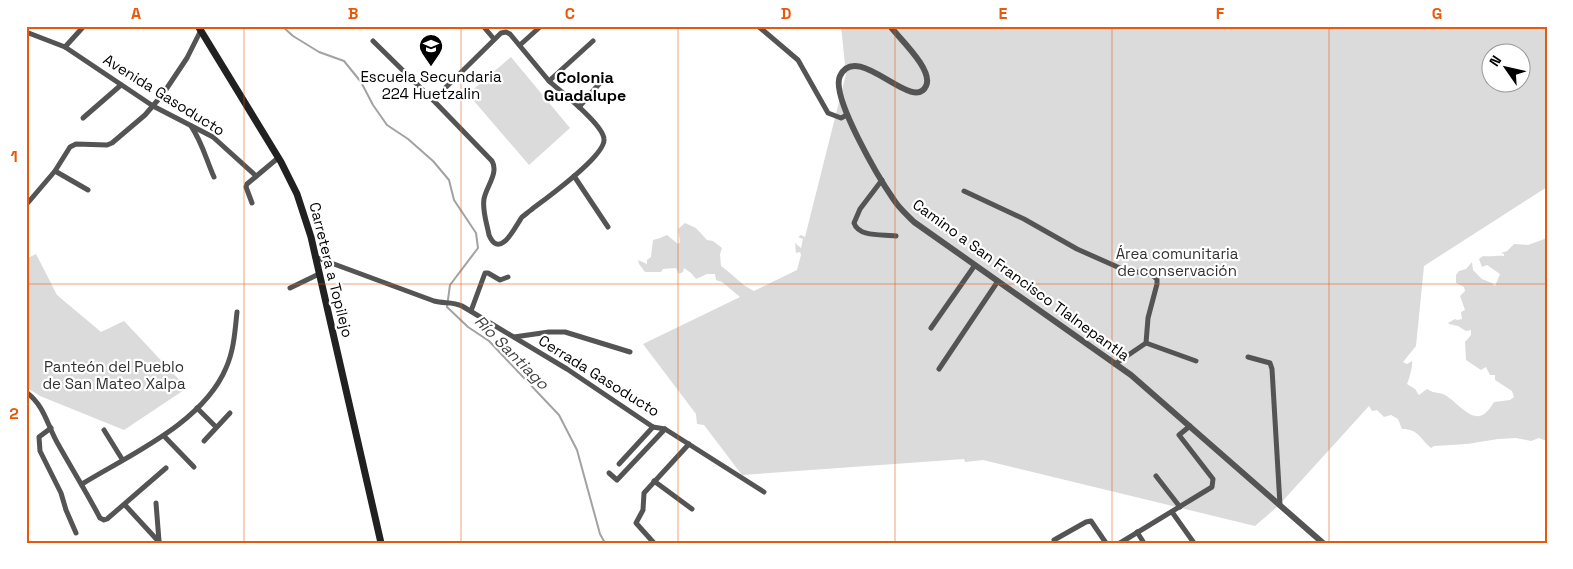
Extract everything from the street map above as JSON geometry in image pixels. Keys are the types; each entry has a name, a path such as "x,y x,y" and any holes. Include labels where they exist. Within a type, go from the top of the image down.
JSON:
{"main road":[{"name":"Carretera a Topilejo","path":"201,28 298,194 315,256 381,543"}],"street":[{"path":"65,47 84,26"},
{"path":"483,26 494,39"},
{"path":"520,45 541,26"},
{"path":"758,26 798,60 828,113 841,118 847,115"},
{"name":"Camino a San Francisco Tlalnepantla","path":"890,26 919,60 925,71 927,85 919,91 913,92 903,89 861,66 854,65 848,66 843,71 838,82 838,89 847,115 882,180 902,210 914,222 1131,375 1323,543"},
{"path":"26,205 55,171 70,147 76,144 112,143 154,106 175,77 201,28"},
{"name":"Avenida Gasoducto","path":"26,32 65,47 154,106 213,137 256,176"},
{"path":"373,41 492,161 495,166 484,199 484,207 491,240 496,243 501,244 507,240 522,218 574,176 601,151 604,144 604,136 598,126 549,81 520,45 506,32 501,33 494,39 433,100"},
{"path":"549,81 593,41"},
{"path":"579,107 606,76"},
{"path":"83,118 121,85"},
{"path":"190,125 202,145 214,177"},
{"path":"252,203 246,187 247,184 278,158"},
{"path":"55,171 88,190"},
{"path":"574,176 608,228"},
{"path":"882,180 860,209 854,224 862,233 896,236"},
{"path":"964,191 1024,219 1077,250 1122,269 1152,275 1157,279 1148,318 1146,343"},
{"name":"Cerrada Gasoducto","path":"315,256 440,303 449,301 471,311 567,369 653,427 664,429 764,492"},
{"path":"930,328 975,265"},
{"path":"471,311 485,273 500,280 508,277"},
{"path":"290,288 319,274"},
{"path":"939,369 998,281"},
{"path":"82,484 164,436 197,408 213,390 227,367 234,343 237,312"},
{"path":"514,337 549,332 565,332 630,352"},
{"path":"1146,343 1196,361"},
{"path":"1115,364 1146,343"},
{"path":"1248,357 1270,364 1272,369 1280,505"},
{"path":"26,392 40,404 57,442 100,518 107,519 166,468"},
{"path":"197,408 216,427"},
{"path":"204,441 230,413"},
{"path":"1120,543 1208,491 1213,484 1213,479 1179,435 1190,426"},
{"path":"619,464 653,427"},
{"path":"51,428 39,437 40,451 61,493 76,533"},
{"path":"609,473 618,480 664,429"},
{"path":"104,430 122,460"},
{"path":"164,436 194,467"},
{"path":"654,543 636,523 643,510 644,493 689,444"},
{"path":"1156,476 1180,507"},
{"path":"654,482 692,509"},
{"path":"156,503 159,542"},
{"path":"125,505 159,542"},
{"path":"1172,512 1194,543"},
{"path":"1054,540 1090,521 1106,543"},
{"path":"1138,532 1144,543"}],"green space":[{"name":"Área comunitaria de conservación","path":"841,26 1547,26 1547,187 1424,266 1416,346 1403,362 1407,364 1412,361 1407,384 1415,389 1419,395 1427,389 1443,394 1470,414 1476,416 1488,411 1494,402 1510,400 1514,397 1512,391 1495,380 1495,375 1490,375 1486,367 1481,370 1466,360 1465,342 1471,335 1471,330 1466,331 1448,323 1455,319 1462,319 1461,312 1465,310 1460,296 1465,291 1464,287 1456,283 1456,275 1459,271 1466,269 1472,262 1473,270 1482,279 1495,286 1500,274 1487,265 1482,267 1479,259 1483,256 1504,256 1501,253 1507,251 1514,244 1528,245 1547,238 1547,293 1545,295 1547,298 1547,441 1539,438 1531,441 1516,438 1498,439 1467,444 1434,446 1431,448 1416,433 1408,429 1402,429 1398,419 1391,415 1384,417 1377,410 1372,411 1369,406 1279,505 1255,526 983,460 965,462 964,459 742,475 704,425 697,424 696,414 643,344 740,297 722,282 716,280 715,274 707,274 696,279 684,268 683,272 679,274 676,268 663,269 661,272 645,272 638,260 647,264 647,260 651,257 653,240 667,235 678,244 680,242 678,229 685,223 696,228 707,240 713,241 722,248 720,254 721,266 754,291 797,270 801,255 800,252 796,253 795,243 801,248 803,239 798,237 801,235 805,237 846,74"},
{"path":"511,57 570,128 529,165 468,94"},
{"name":"Panteón del Pueblo de San Mateo Xalpa","path":"36,254 57,295 101,332 124,321 187,388 124,430 40,396 26,387 26,259"}],"waterway":[{"name":"Río Santiago","path":"282,26 293,36 319,52 344,61 361,82 373,105 387,125 408,139 433,161 449,180 454,200 476,233 478,248 450,285 447,307 468,327 489,341 559,415 577,450 600,534 605,543"}],"place":[{"name":"Escuela Secundaria 224 Huetzalin","path":"431,67"}],"district":[{"name":"Colonia Guadalupe","path":"585,86"}]}
